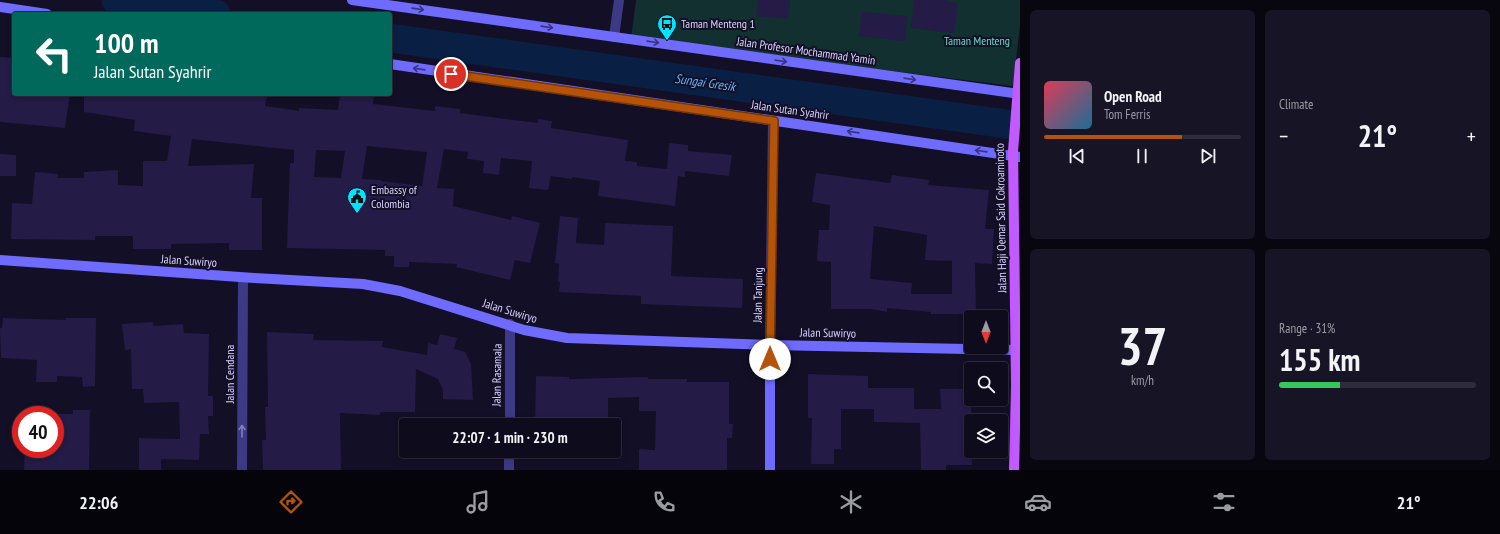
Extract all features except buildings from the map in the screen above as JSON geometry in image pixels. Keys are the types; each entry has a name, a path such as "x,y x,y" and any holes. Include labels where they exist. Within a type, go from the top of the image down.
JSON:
{"main road":[{"name":"Jalan Haji Oemar Said Cokroaminoto","path":"1014,470 1016,350 1015,155 1017,96 1020,63"}],"street":[{"name":"Jalan Profesor Mochammad Yamin","path":"352,0 1017,96"},
{"path":"614,37 620,0"},
{"path":"0,7 34,12"},
{"name":"Jalan Sutan Syahrir","path":"392,64 1015,155"},
{"name":"Jalan Tanjung","path":"770,470 770,345 774,121"},
{"name":"Jalan Suwiryo","path":"0,260 243,278 363,284 400,291 538,333 567,338 770,345 1016,350"},
{"name":"Jalan Cendana","path":"242,470 243,278"},
{"name":"Jalan Rasamala","path":"510,324 510,418"},
{"path":"509,458 509,470"}],"green space":[{"name":"Taman Menteng","path":"636,0 1020,0 1020,25 1013,86 631,39"}],"waterway":[{"name":"Sungai Gresik","path":"116,0 202,12"},
{"name":"Sungai Gresik","path":"392,38 1020,126"}],"place":[{"name":"Taman Menteng 1","path":"667,41"},
{"name":"Embassy of Colombia","path":"357,214"}],"route":[{"path":"451,74 774,121 770,359"}]}
